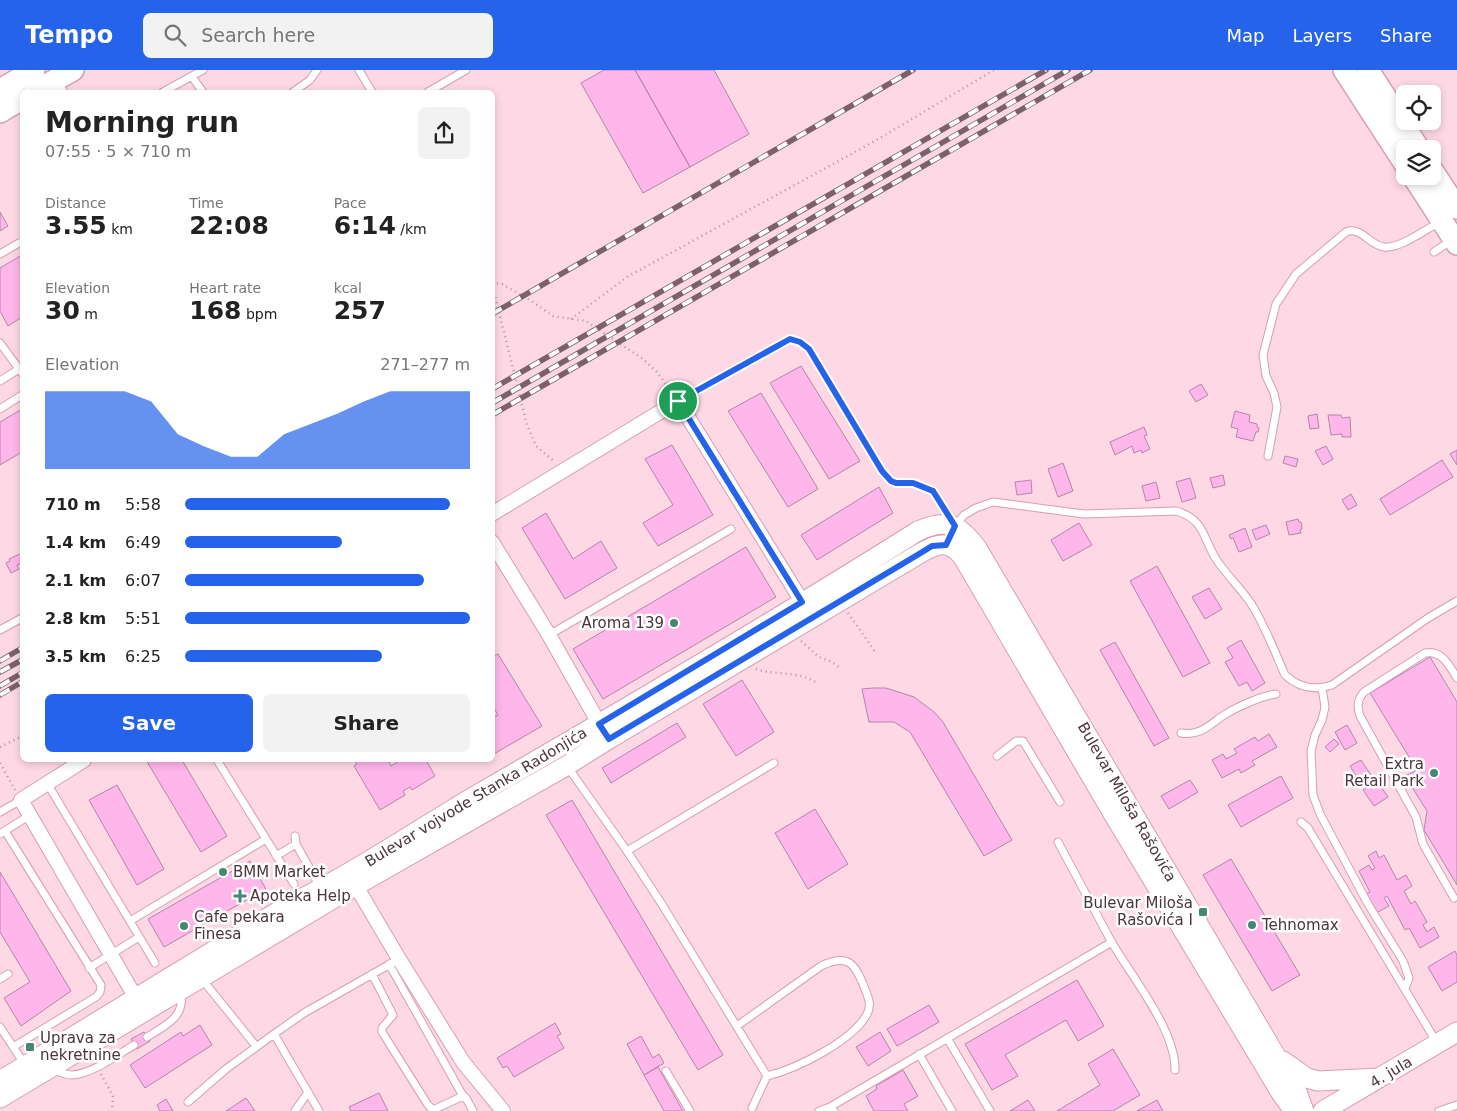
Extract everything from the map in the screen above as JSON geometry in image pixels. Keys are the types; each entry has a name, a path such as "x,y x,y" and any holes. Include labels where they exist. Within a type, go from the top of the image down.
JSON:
{"main road":[{"path":"0,90 34,70"},
{"path":"1344,70 1396,150"},
{"path":"1368,70 1413,140"},
{"path":"38,90 61,78"},
{"path":"0,112 20,100"},
{"path":"1422,185 1452,213"},
{"path":"1439,185 1452,213 1456,240"}],"street":[{"path":"495,512 678,401 807,610"},
{"name":"Bulevar vojvode Stanka Radonjića","path":"0,1081 140,1005 180,990 201,978 324,896 604,732 807,610 918,531 939,524 951,535 840,601 807,610 795,628 746,658 604,732 566,766 356,886 324,896 288,906 140,1005 50,1068 0,1098"},
{"name":"Bulevar Miloša Rašovića","path":"1294,1111 1116,818 958,551 951,535 964,532 977,548 1297,1092 1304,1111"},
{"path":"495,547 549,635 604,732"},
{"path":"81,762 21,800 140,1005"},
{"path":"356,886 394,962 463,1062 503,1111"},
{"name":"4. jula","path":"1323,1111 1457,1032"},
{"path":"1274,1054 1294,1071 1307,1078 1318,1081 1374,1082"},
{"path":"1353,1111 1374,1082"}],"lane":[{"path":"167,90 203,70"},
{"path":"296,90 310,80 317,70"},
{"path":"359,70 371,90"},
{"path":"431,90 466,70"},
{"path":"192,77 202,90"},
{"path":"1268,456 1277,407 1274,393 1266,376 1263,355 1276,304 1296,274 1346,232 1352,230 1358,232 1383,247 1396,246 1452,213"},
{"path":"1434,252 1456,240"},
{"path":"0,254 19,243"},
{"path":"678,401 790,339 800,342 809,349 882,471 891,481 896,483 913,483 933,491 951,535"},
{"path":"0,343 20,368"},
{"path":"0,380 20,371"},
{"path":"0,409 20,396"},
{"path":"951,535 964,515 993,502 1084,514 1176,511 1185,514 1193,518 1200,526 1217,561 1249,601 1286,675 1301,686 1312,688 1332,685 1428,618 1457,601"},
{"path":"549,635 731,529"},
{"path":"0,630 20,619"},
{"path":"1454,898 1423,844 1416,817 1360,716 1358,703 1359,697 1364,692 1425,653 1438,654 1447,661 1457,678"},
{"path":"1322,688 1325,707 1311,751 1313,795 1320,814 1368,904 1403,961 1409,978 1405,990"},
{"path":"1181,733 1192,735 1204,730 1225,715 1260,698 1276,694"},
{"path":"997,756 1016,741 1023,742 1060,802"},
{"path":"217,762 294,884"},
{"path":"627,851 774,763"},
{"path":"566,766 627,851 663,906 767,1076"},
{"path":"47,782 155,963"},
{"path":"0,812 21,800"},
{"path":"13,1047 96,997 100,992 100,986 3,832 30,815"},
{"path":"1301,822 1308,828 1438,1044"},
{"path":"295,836 296,844 324,896"},
{"path":"130,921 266,839"},
{"path":"1058,842 1112,942 1168,1035 1175,1058 1175,1070"},
{"path":"276,856 296,844"},
{"path":"89,968 139,937"},
{"path":"819,1111 832,1109 919,1054 1112,942"},
{"path":"737,1026 820,966 837,960 852,964 858,971 869,1001 870,1007 862,1022 841,1042 788,1069 767,1076 752,1108"},
{"path":"188,1102 226,1069 304,1013 394,962 463,1096 473,1111"},
{"path":"0,979 8,974"},
{"path":"372,974 393,1015 382,1028 382,1032 433,1111 463,1096"},
{"path":"201,978 256,1046"},
{"path":"147,1037 170,1023 178,1014 183,1001 180,990"},
{"path":"0,1027 25,1066"},
{"path":"274,1034 319,1111"},
{"path":"947,1038 990,1111"},
{"path":"50,1068 71,1075 80,1073 96,1067 134,1045"},
{"path":"919,1054 952,1111"},
{"path":"666,1071 690,1111"},
{"path":"295,1111 308,1092"},
{"path":"1440,1111 1457,1105"}],"path":[{"path":"571,318 627,277 875,141 994,70"},
{"path":"495,283 502,284 553,316 586,321 643,359 657,372 678,401"},
{"path":"495,296 527,425 536,446 553,461 568,468"},
{"path":"840,601 876,653"},
{"path":"795,628 800,640 812,652 840,668"},
{"path":"746,658 755,668 803,676 817,683"},
{"path":"0,747 20,737"},
{"path":"0,763 21,800"},
{"path":"96,1067 113,1096 112,1111"}],"building":[{"path":"604,70 635,70 690,167 643,193 581,83"},
{"path":"635,70 714,70 749,134 690,167"},
{"path":"0,212 8,226 0,231"},
{"path":"20,256 20,318 8,326 0,311 0,268"},
{"path":"801,366 860,461 829,479 770,383"},
{"path":"1201,384 1208,395 1196,402 1189,391"},
{"path":"761,393 818,489 788,507 728,411"},
{"path":"20,410 20,453 0,465 0,422"},
{"path":"1235,411 1250,415 1249,422 1257,424 1259,428 1253,441 1236,437 1238,429 1231,427"},
{"path":"1317,414 1319,428 1310,429 1308,416"},
{"path":"1328,415 1341,415 1342,418 1350,417 1351,437 1342,437 1342,434 1331,435"},
{"path":"1144,427 1147,435 1144,436 1150,449 1142,453 1141,450 1134,453 1132,446 1115,455 1110,442"},
{"path":"672,445 713,515 658,546 643,523 673,505 645,459"},
{"path":"1326,446 1333,459 1323,465 1315,451"},
{"path":"1457,450 1457,465 1450,454"},
{"path":"1285,456 1298,459 1296,467 1283,463"},
{"path":"1442,460 1453,477 1390,515 1380,499"},
{"path":"1063,463 1073,491 1058,497 1048,469"},
{"path":"1223,475 1225,485 1213,488 1210,478"},
{"path":"1190,478 1196,498 1182,502 1176,482"},
{"path":"1031,480 1032,493 1017,495 1015,482"},
{"path":"1156,482 1160,498 1146,501 1142,486"},
{"path":"879,487 893,513 817,560 801,535"},
{"path":"1351,494 1357,505 1348,510 1342,500"},
{"path":"546,513 573,559 601,541 617,568 565,599 522,528"},
{"path":"1298,519 1301,522 1301,533 1289,535 1286,522"},
{"path":"1079,523 1092,545 1063,561 1051,540"},
{"path":"1266,525 1270,534 1256,540 1252,530"},
{"path":"1245,528 1252,547 1239,552 1233,538 1231,539 1229,535"},
{"name":"Aroma 139","path":"746,547 776,597 603,699 573,649"},
{"path":"20,554 20,564 17,565 19,569 11,573 6,563 10,561 9,559"},
{"path":"1157,566 1210,663 1183,677 1130,581"},
{"path":"1209,588 1222,609 1205,619 1192,597"},
{"path":"1241,640 1265,683 1252,691 1247,682 1239,686 1225,662 1233,658 1227,648"},
{"path":"1115,642 1169,738 1154,746 1100,650"},
{"path":"498,654 542,726 495,753 495,716 498,715 495,710 495,656"},
{"name":"Extra Retail Park","path":"1430,657 1457,702 1457,885 1424,830 1427,811 1405,776 1417,770 1370,693"},
{"path":"742,680 774,732 736,756 703,704"},
{"path":"886,688 914,697 934,712 943,722 1012,840 984,856 910,732 894,722 869,722 862,689"},
{"path":"677,723 686,737 611,783 602,768"},
{"path":"1347,725 1357,743 1345,750 1335,732"},
{"path":"1269,734 1277,747 1252,761 1255,765 1241,773 1239,769 1222,778 1212,760 1223,754 1226,759 1237,753 1234,749 1255,737 1258,741"},
{"path":"1334,739 1339,744 1330,752 1325,747"},
{"path":"1361,760 1371,775 1360,782 1350,766"},
{"path":"147,762 183,762 227,836 201,852"},
{"path":"356,762 389,762 391,766 398,762 427,762 435,776 412,790 410,787 403,791 405,795 380,810 354,766 357,764"},
{"path":"1281,776 1293,798 1241,827 1228,805"},
{"path":"1190,780 1198,792 1169,809 1161,796"},
{"path":"1377,781 1388,797 1374,806 1363,790"},
{"path":"117,785 164,869 137,885 89,800"},
{"path":"572,800 723,1055 698,1070 546,815"},
{"path":"815,809 848,864 808,889 775,833"},
{"path":"1376,851 1379,858 1384,855 1397,880 1406,875 1412,886 1404,891 1411,904 1415,901 1427,922 1423,925 1427,932 1434,927 1439,937 1420,948 1409,928 1405,930 1387,896 1384,898 1389,906 1376,913 1366,894 1370,892 1359,871 1369,865 1372,870 1375,868 1368,856"},
{"name":"Tehnomax","path":"1231,859 1300,975 1272,991 1203,875"},
{"path":"250,861 266,889 164,947 148,919"},
{"path":"0,872 71,991 21,1026 4,998 30,982 0,932"},
{"path":"1455,951 1457,955 1457,982 1442,991 1428,967"},
{"path":"1077,980 1104,1026 1078,1041 1066,1020 1005,1055 1018,1076 992,1090 965,1044"},
{"path":"929,1005 939,1022 897,1046 887,1029"},
{"path":"555,1023 561,1034 557,1036 564,1048 514,1077 507,1066 503,1068 497,1058"},
{"path":"200,1025 212,1045 145,1088 130,1065 181,1032 183,1036"},
{"path":"144,1032 150,1041 137,1049 131,1039"},
{"path":"880,1032 891,1051 868,1066 856,1047"},
{"path":"641,1036 653,1058 659,1054 664,1063 644,1075 627,1044"},
{"path":"1113,1049 1140,1095 1113,1111 1057,1111 1100,1085 1088,1064"},
{"path":"658,1067 683,1111 664,1111 644,1075"},
{"path":"903,1070 918,1096 904,1104 908,1111 874,1111 866,1096 877,1089 876,1086"},
{"path":"379,1093 388,1111 351,1111 349,1107"},
{"path":"246,1098 255,1111 226,1111"},
{"path":"166,1099 173,1111 160,1111 157,1105"},
{"path":"1028,1100 1035,1111 1010,1111"},
{"path":"1157,1100 1163,1111 1137,1111"}],"railway":[{"path":"495,312 913,70"},
{"path":"495,387 1046,70"},
{"path":"495,401 1068,70"},
{"path":"495,413 1090,70"},
{"path":"0,661 20,649"},
{"path":"0,672 20,661"},
{"path":"0,686 20,674"},
{"path":"0,695 20,683"}],"place":[{"name":"Aroma 139","path":"674,623"},
{"name":"Extra Retail Park","path":"1434,773"},
{"name":"BMM Market","path":"223,872"},
{"name":"Apoteka Help","path":"240,896"},
{"name":"Bulevar Miloša Rašovića I","path":"1203,912"},
{"name":"Tehnomax","path":"1252,925"},
{"name":"Cafe pekara Finesa","path":"184,926"},
{"name":"Uprava za nekretnine","path":"30,1047"}],"route":[{"path":"790,339 800,342 809,349 882,471 891,481 896,483 918,484 933,491 955,526 946,545 932,546 609,739 599,724 802,602 678,401 790,339"}]}
